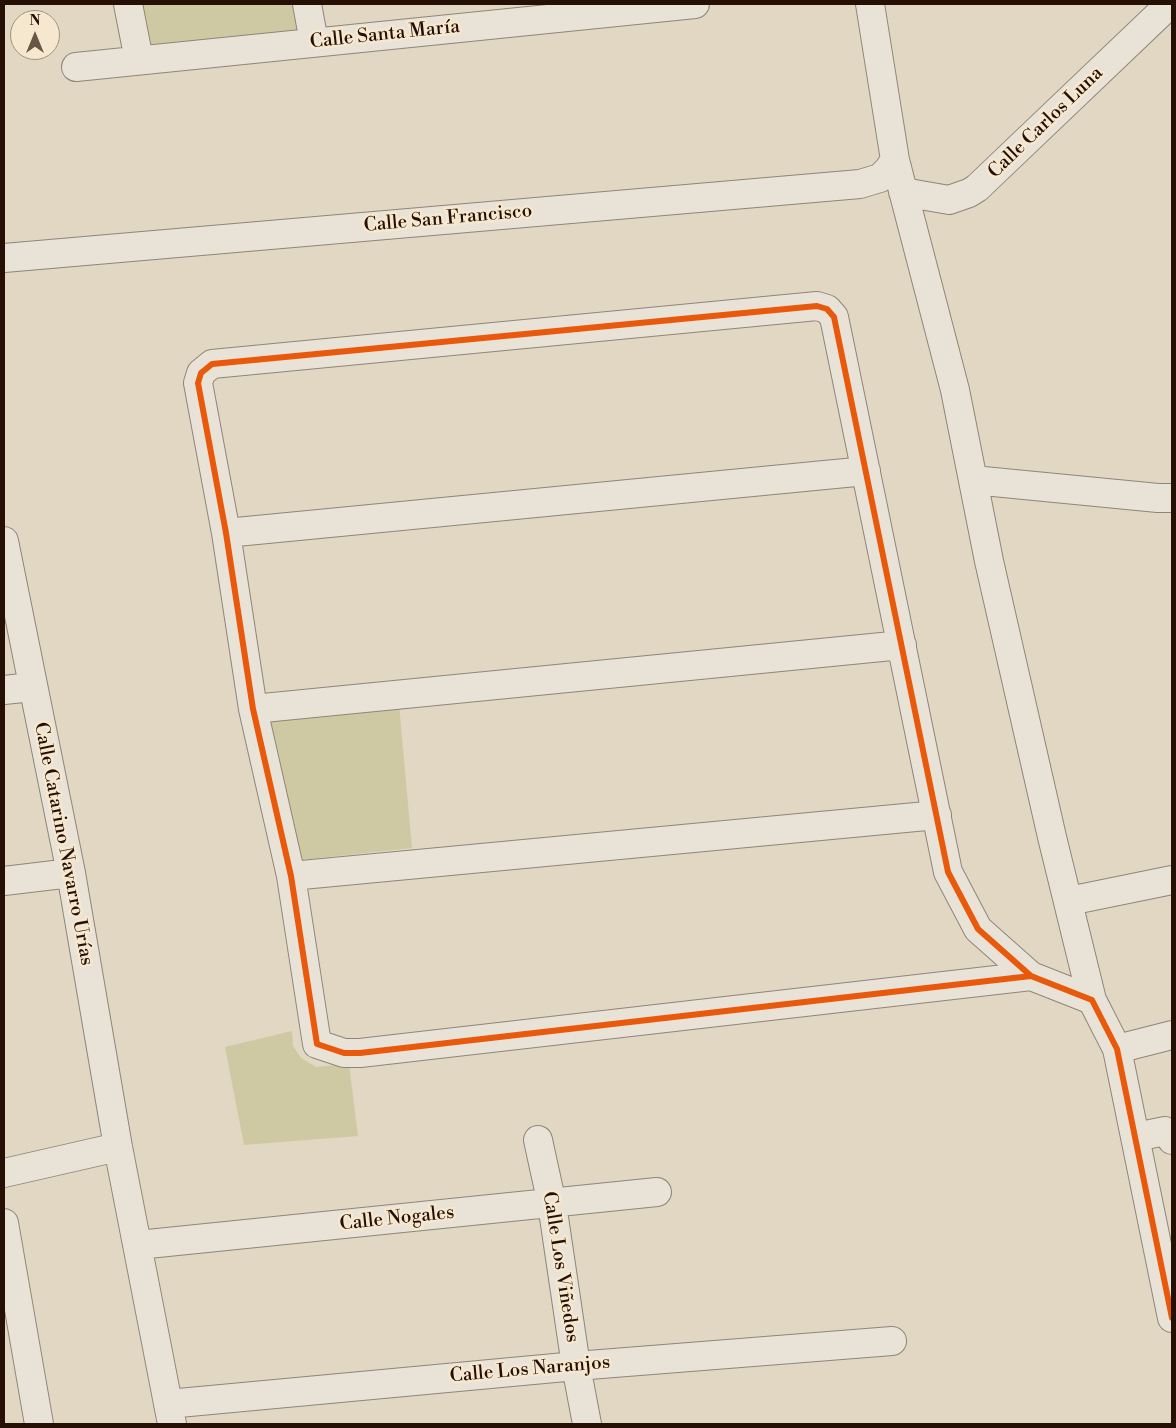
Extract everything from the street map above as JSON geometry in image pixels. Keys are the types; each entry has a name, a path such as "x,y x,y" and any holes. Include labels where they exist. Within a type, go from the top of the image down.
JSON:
{"street":[{"path":"128,4 139,60"},
{"path":"307,4 314,42"},
{"name":"Calle Santa María","path":"76,67 314,42 498,14 685,4"},
{"path":"870,4 896,174 955,390 989,561 1052,837 1092,1000 1118,1049 1172,1318"},
{"name":"Calle Carlos Luna","path":"896,174 948,200 977,188 1170,4"},
{"name":"Calle San Francisco","path":"4,258 860,184 896,174"},
{"path":"1031,976 344,1054 317,1044 291,876 252,709 226,533 198,383 201,373 212,364 817,306 827,309 834,317 948,872 978,928 1031,976 1092,1000"},
{"path":"226,533 866,471"},
{"path":"973,480 1172,498"},
{"name":"Calle Catarino Navarro Urías","path":"4,541 32,688 71,873 118,1147 170,1414"},
{"path":"252,709 902,645"},
{"path":"4,690 32,688"},
{"path":"291,876 937,815"},
{"path":"4,881 71,873"},
{"path":"1069,901 1172,880"},
{"path":"1118,1049 1172,1035"},
{"path":"1136,1137 1165,1131 1171,1134 1172,1140"},
{"name":"Calle Los Viñedos","path":"538,1140 552,1204 576,1366 587,1424"},
{"path":"4,1173 118,1147"},
{"name":"Calle Nogales","path":"138,1245 657,1192"},
{"path":"4,1223 39,1424"},
{"name":"Calle Los Naranjos","path":"170,1414 576,1366 892,1341"}],"shaded area":[{"path":"143,4 293,4 299,31 152,49"},
{"path":"399,704 412,848 291,861 266,720"},
{"path":"292,1031 293,1046 301,1058 316,1067 349,1064 358,1136 244,1145 225,1047"}],"cycle path":[{"path":"1031,976 360,1053 344,1053 317,1044 291,876 253,709 226,533 198,383 201,373 212,364 817,306 827,309 834,317 948,872 978,929 1031,976 1092,1000 1117,1049 1172,1318"}]}
